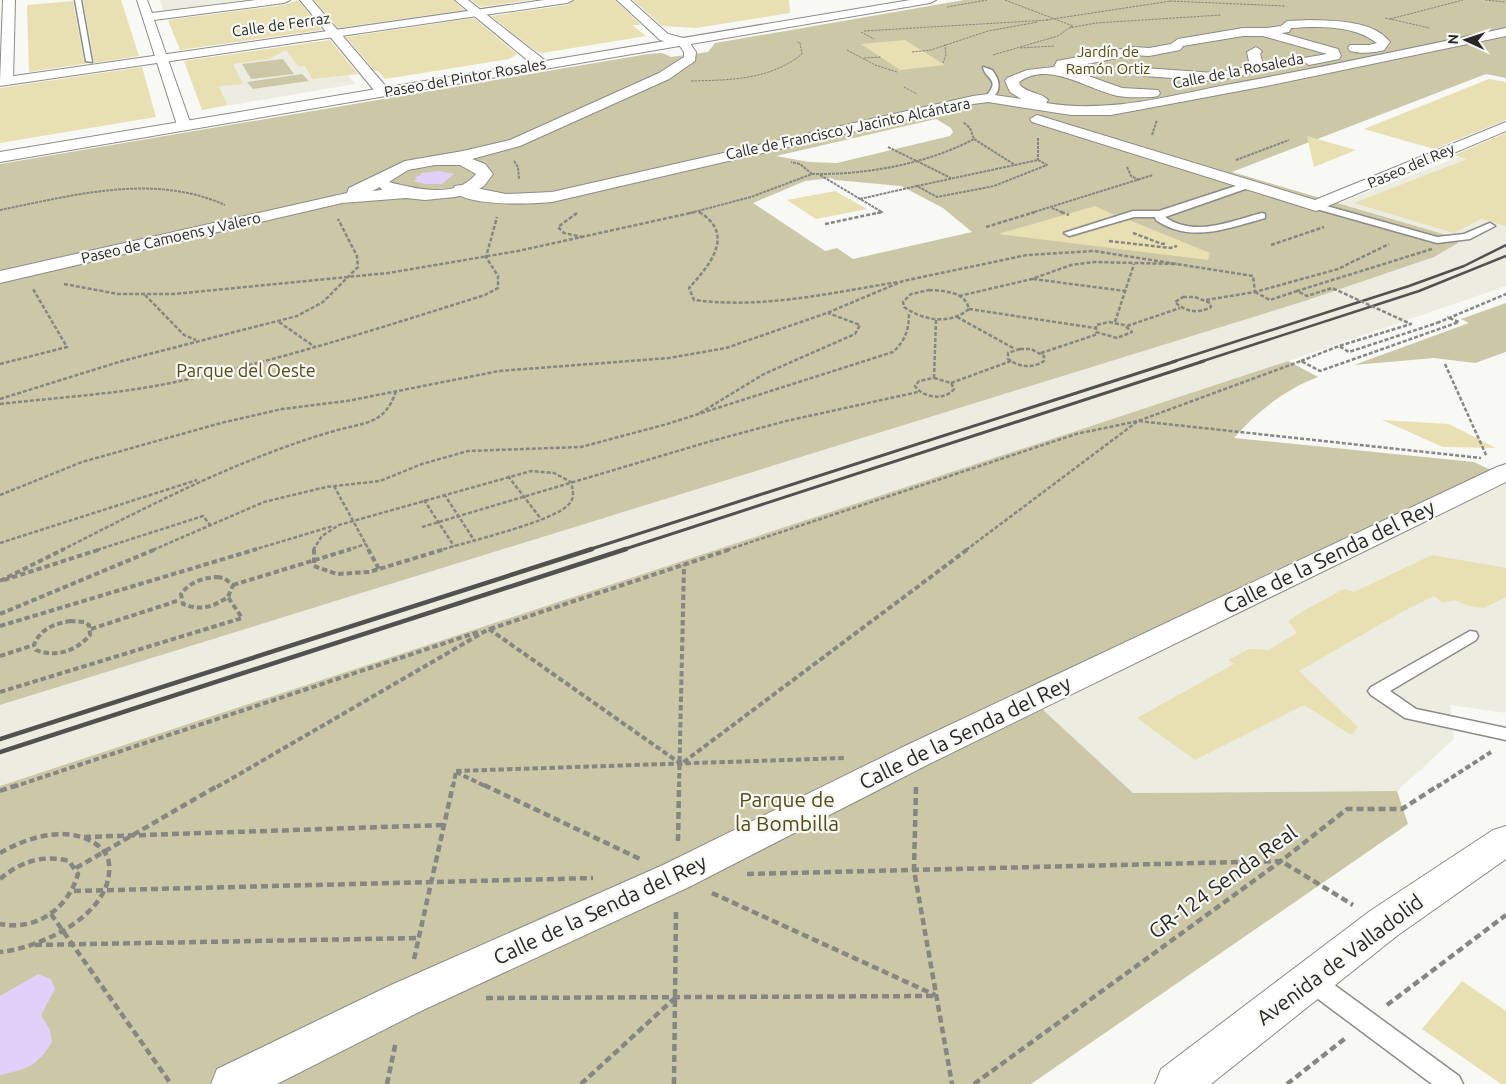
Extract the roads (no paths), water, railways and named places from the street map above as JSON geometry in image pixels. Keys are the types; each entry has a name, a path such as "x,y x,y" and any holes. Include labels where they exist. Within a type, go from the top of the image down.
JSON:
{"street":[{"path":"3,82 9,0"},
{"path":"141,0 184,125"},
{"path":"148,17 284,0"},
{"path":"306,0 383,92"},
{"path":"461,0 542,66"},
{"name":"Calle de Ferraz","path":"3,82 567,0"},
{"path":"342,198 386,177 403,166 463,156 515,142 664,76 690,58 690,52 682,36 664,37 623,0"},
{"name":"Paseo del Pintor Rosales","path":"0,156 542,66 682,36 930,0"},
{"path":"989,70 1044,68 1048,66 1043,63 1246,27 1267,28 1268,25 1284,26 1358,48 1370,49 1380,47 1383,43 1376,36 1362,30 1310,24 1287,25 1284,26 1258,32 1181,52"},
{"path":"1299,42 1362,30"},
{"path":"1258,32 1333,53"},
{"path":"1258,32 1263,47 1262,50"},
{"name":"Calle de la Rosaleda","path":"981,99 1090,112 1111,111 1153,104 1239,73 1506,32"},
{"path":"1137,73 1142,70 1145,46"},
{"path":"1060,68 1062,64 1145,46 1181,52 1239,73"},
{"path":"1181,52 1219,48"},
{"path":"1060,68 1091,82 1131,91 1151,93 1358,48"},
{"path":"1239,73 1254,52 1262,50"},
{"path":"1181,52 1262,50 1333,53"},
{"path":"1107,71 1060,68 1038,74 1025,73 1013,79 1011,83 1023,95 1054,102 1090,104 1115,101 1106,98 1107,95 1131,91 1142,76 1137,73"},
{"path":"1137,73 1239,73"},
{"path":"1066,86 1091,82"},
{"path":"1023,95 1049,90"},
{"name":"Calle de Francisco y Jacinto Alcántara","path":"461,190 490,199 552,197 981,99 1048,123 1316,206"},
{"name":"Paseo del Rey","path":"1316,206 1506,126"},
{"path":"483,169 515,142"},
{"path":"432,161 463,162 483,169"},
{"path":"342,198 405,193 433,194 461,190 482,180 485,174 483,169"},
{"path":"386,177 384,182 387,187 405,193"},
{"name":"Paseo de Camoens y Valero","path":"0,277 342,198"},
{"name":"Calle de la Senda del Rey","path":"234,1084 406,998 676,876 917,755 1506,472"},
{"name":"Avenida de Valladolid","path":"1177,1084 1384,924 1506,840"}],"lane":[{"path":"78,0 90,61"},
{"path":"981,99 993,94 997,81 989,70"},
{"path":"1069,234 1133,214 1159,214 1248,184"},
{"path":"1316,206 1437,240 1466,237 1490,226"},
{"path":"1159,214 1159,218 1171,226 1200,231 1262,216"},
{"path":"1470,636 1377,691 1411,714 1502,741"},
{"path":"1310,980 1451,1084"}],"railway":[{"path":"1172,362 1409,286 1464,266 1506,245"},
{"path":"1200,362 1419,291 1506,256"},
{"path":"588,550 1176,361"},
{"path":"622,550 1204,361"},
{"path":"0,739 592,549"},
{"path":"0,752 626,549"}],"park label":[{"name":"Jardín de Ramón Ortiz","path":"1108,60"},
{"name":"Parque del Oeste","path":"246,371"},
{"name":"Parque de la Bombilla","path":"787,812"}]}
